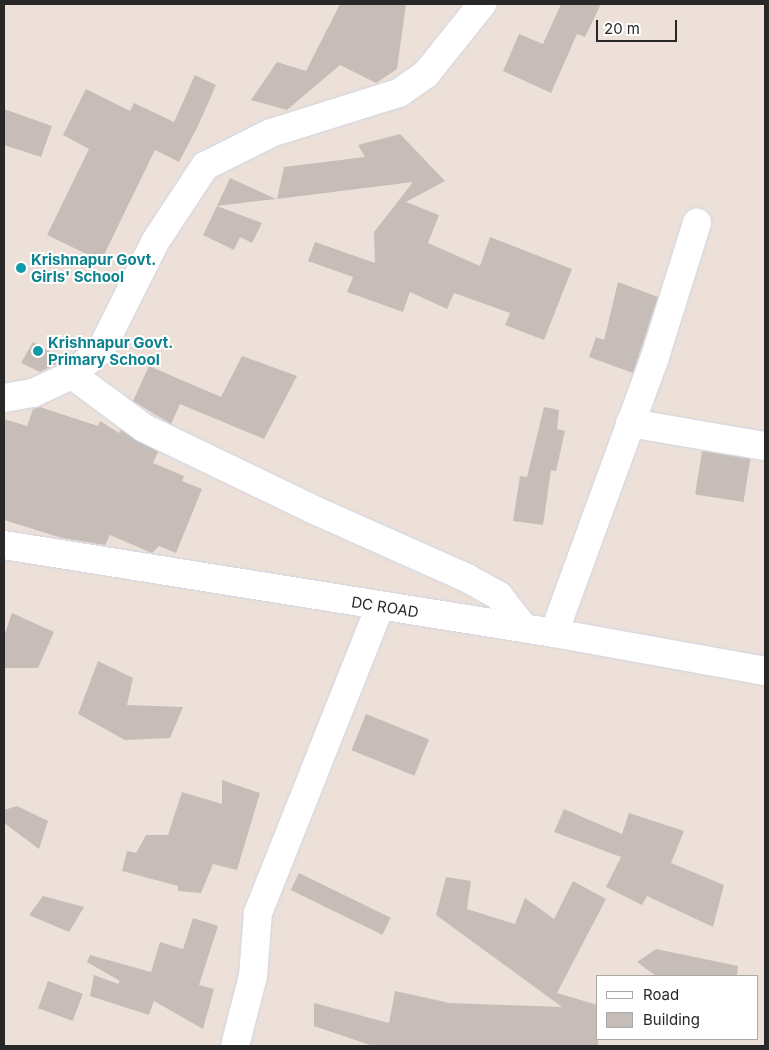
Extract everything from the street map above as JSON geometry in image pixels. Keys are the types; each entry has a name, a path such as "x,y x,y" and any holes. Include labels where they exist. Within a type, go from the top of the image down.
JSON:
{"street":[{"path":"4,398 33,393 71,374 101,350 155,242 205,166 271,133 399,93 426,74 482,4"},
{"path":"554,633 630,423 697,223"},
{"path":"71,374 144,428 312,509 467,578 499,596 524,628"},
{"path":"630,423 765,446"},
{"name":"DC ROAD","path":"4,545 524,628 765,671"},
{"path":"235,1046 253,976 258,913 380,606"}],"building":[{"path":"340,4 406,4 397,69 376,83 340,65 287,110 251,100 277,62 306,71"},
{"path":"561,4 601,4 585,37 577,34 551,93 503,71 519,34 543,44"},
{"path":"195,75 216,85 197,128 179,162 155,150 101,261 47,235 89,149 63,135 86,89 130,111 134,103 174,122"},
{"path":"4,109 52,126 41,157 4,145"},
{"path":"400,134 445,181 406,202 439,215 428,243 480,266 490,237 572,269 544,340 505,325 510,313 454,293 447,309 410,292 403,312 347,292 353,277 308,261 315,242 375,263 374,232 413,182 277,199 284,167 365,157 358,145"},
{"path":"230,178 276,199 217,206"},
{"path":"217,206 262,223 252,243 240,237 234,250 203,235"},
{"path":"618,282 658,297 633,373 589,357 596,337 604,340"},
{"name":"Krishnapur Govt. Primary School","path":"33,342 64,360 40,372 21,363"},
{"path":"242,356 297,376 264,439 180,404 171,424 133,401 149,366 221,397"},
{"path":"40,407 98,426 100,421 119,433 121,430 158,452 153,463 184,476 182,481 202,489 176,553 159,546 152,553 110,535 105,545 62,538 4,520 4,419 27,426 33,409"},
{"path":"544,407 559,410 557,429 565,431 556,471 551,470 543,525 513,521 520,476 527,477"},
{"path":"702,451 750,459 744,502 695,494"},
{"path":"12,613 54,632 38,668 4,668 4,636"},
{"path":"98,661 133,678 127,705 183,707 170,738 125,740 78,714"},
{"path":"366,714 429,739 414,776 351,750"},
{"path":"222,780 260,793 237,870 213,864 201,893 178,891 178,886 122,871 127,851 136,853 146,835 168,835 182,792 222,804"},
{"path":"17,806 48,821 39,849 4,823 4,810"},
{"path":"564,809 622,834 629,813 684,831 671,863 724,885 713,927 647,896 642,905 606,887 621,857 554,832"},
{"path":"299,873 391,918 382,935 291,890"},
{"path":"446,877 471,881 467,909 515,924 525,898 554,919 573,881 606,899 557,993 596,1004 596,1040 598,1040 598,1046 373,1046 314,1026 314,1003 389,1023 395,991 450,1003 562,1007 436,915"},
{"path":"43,896 84,907 69,932 29,915"},
{"path":"193,918 218,926 199,985 214,989 203,1029 154,1001 149,1015 90,996 94,975 118,984 120,981 87,962 90,955 151,972 160,942 183,949"},
{"path":"656,949 738,966 737,975 655,975 637,962"},
{"path":"48,981 83,994 73,1021 38,1008"}],"place":[{"name":"Krishnapur Govt. Girls' School","path":"21,268"},
{"name":"Krishnapur Govt. Primary School","path":"38,351"}]}
